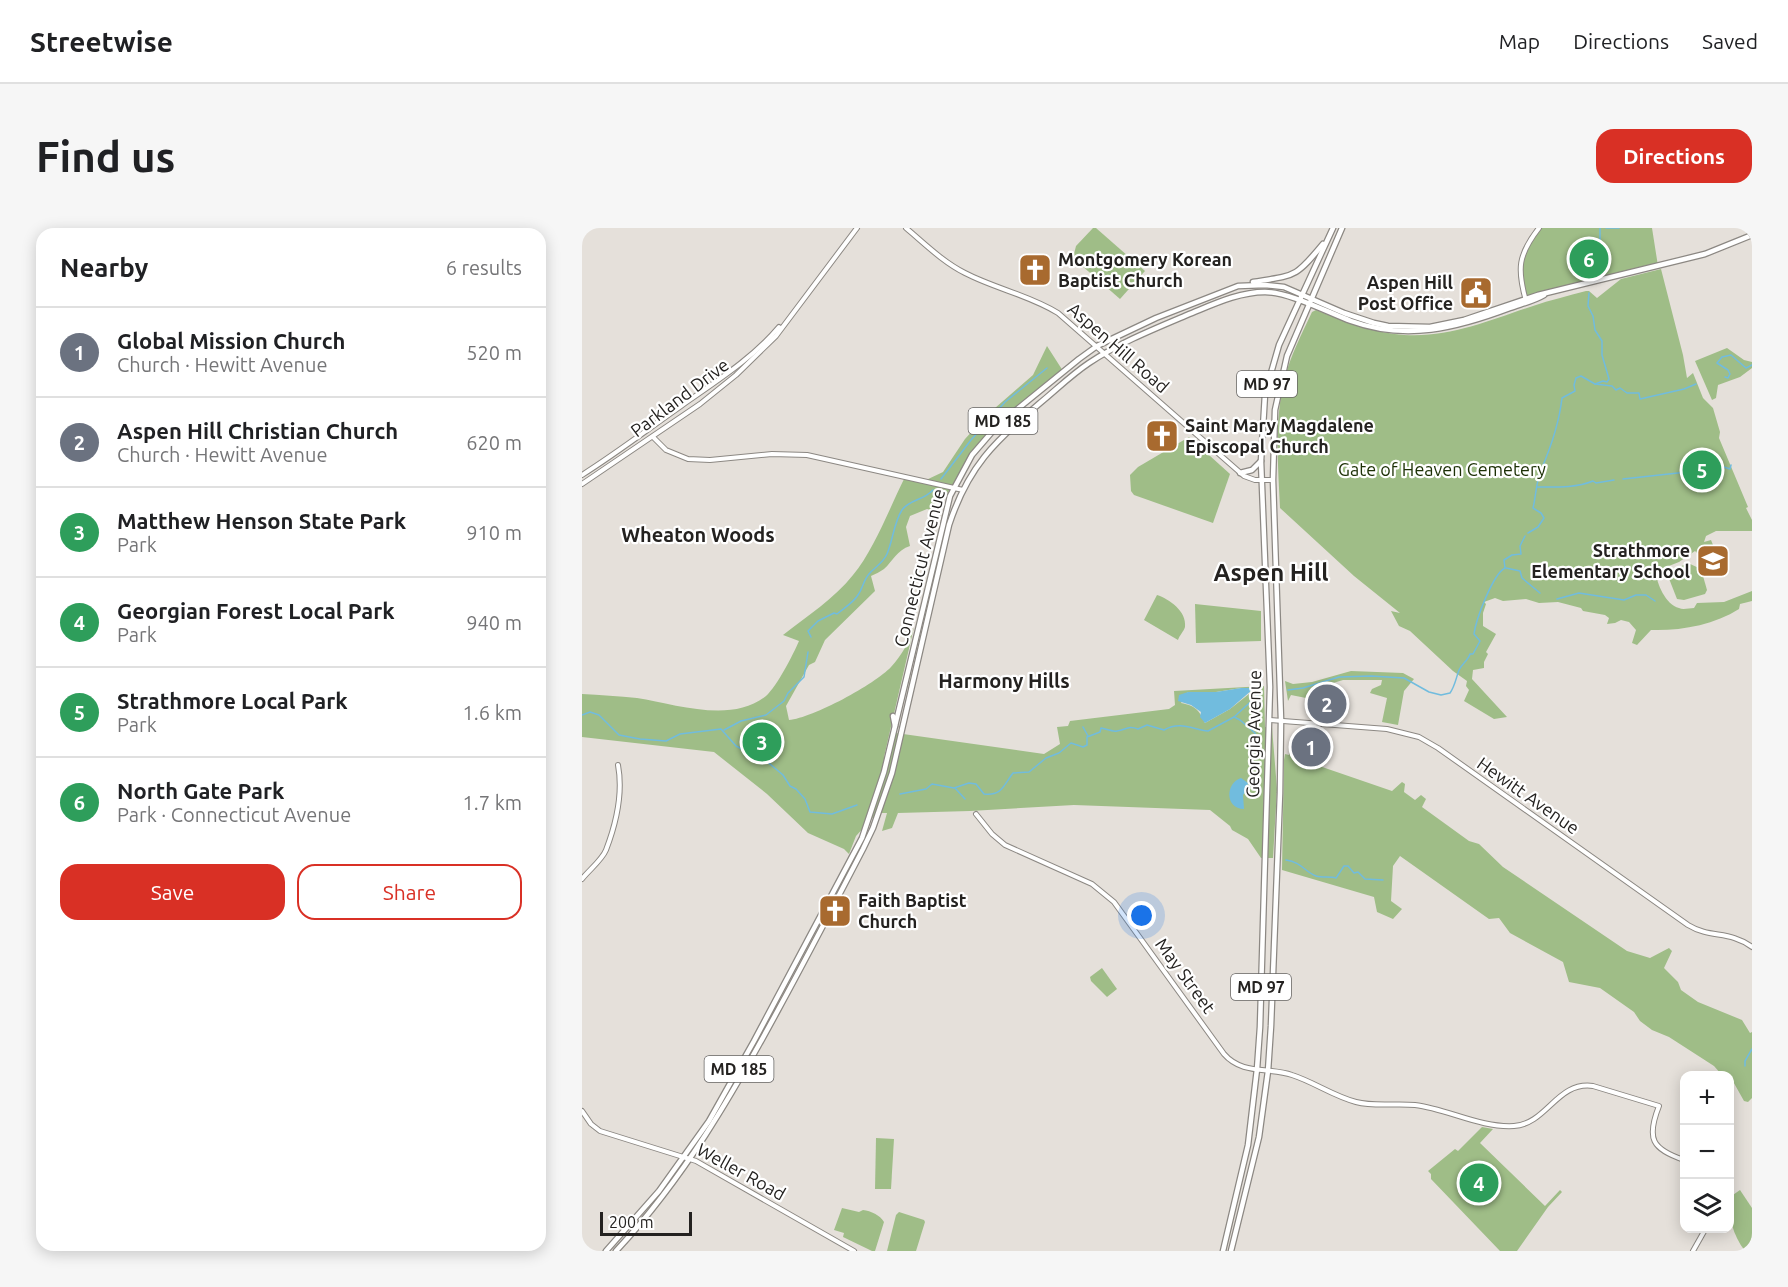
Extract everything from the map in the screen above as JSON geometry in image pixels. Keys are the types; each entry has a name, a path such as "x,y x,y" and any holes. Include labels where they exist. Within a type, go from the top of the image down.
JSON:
{"main road":[{"name":"Georgia Avenue","path":"1223,1251 1244,1167 1257,1070 1270,687 1262,480 1265,394 1279,345 1333,228"},
{"name":"Georgia Avenue","path":"1231,1251 1259,1137 1268,1071 1278,860 1281,720 1273,428 1287,356 1342,228"},
{"name":"Connecticut Avenue","path":"606,1251 628,1228 685,1156 729,1087 865,830 884,772 939,537 953,487 972,455 990,434 1059,374 1097,346 1156,318 1238,286 1278,286 1374,323 1412,327 1435,326 1464,320 1546,294 1696,256 1752,235"},
{"path":"1238,286 1285,278 1297,273 1329,237"},
{"name":"Connecticut Avenue","path":"616,1251 649,1214 691,1159 743,1075 873,828 892,773 946,536 963,490 983,456 1002,435 1066,381 1105,353 1177,320 1243,294 1267,292 1282,294 1354,322 1407,332 1435,330 1465,324 1526,300"},
{"path":"1240,473 1252,470 1262,461"},
{"path":"1264,531 1268,554 1276,560"},
{"path":"1265,557 1272,565 1277,593"},
{"path":"902,699 908,700"},
{"path":"893,716 895,729"}],"street":[{"name":"Parkland Drive","path":"582,484 653,437 736,375 761,352 857,228"},
{"name":"Aspen Hill Road","path":"906,228 947,262 980,280 1044,305 1072,324 1240,473 1250,479 1273,480"},
{"path":"1526,300 1520,278 1520,264 1527,244 1539,228"},
{"name":"Parkland Drive","path":"582,475 648,431 732,369 761,347 784,323"},
{"path":"653,437 666,450 688,459 710,460 772,454 807,455 963,490"},
{"name":"Hewitt Avenue","path":"1269,720 1387,729 1404,732 1427,741 1688,925 1708,933 1735,937 1752,947"},
{"path":"582,879 606,851 621,792 618,765"},
{"name":"May Street","path":"976,814 992,834 1005,845 1101,890 1114,902 1228,1059 1236,1065 1293,1075 1357,1102 1382,1106 1415,1106 1508,1126 1522,1125 1532,1120 1571,1088 1593,1086 1659,1106 1652,1126 1654,1139 1666,1154 1680,1159"},
{"name":"Weller Road","path":"582,1111 591,1124 605,1133 685,1156 854,1251"},
{"path":"1693,1251 1703,1233"}],"green space":[{"path":"1093,228 1096,228 1145,271 1120,299 1073,258 1076,246"},
{"path":"1539,228 1652,228 1658,266 1589,280 1525,298 1521,277 1522,261"},
{"name":"Gate of Heaven Cemetery","path":"1661,269 1687,378 1693,373 1703,398 1713,408 1720,432 1719,438 1748,507 1746,508 1752,520 1752,531 1716,531 1706,536 1704,542 1711,540 1715,550 1707,554 1711,562 1703,566 1699,557 1702,553 1698,554 1695,551 1679,562 1656,571 1658,581 1670,603 1681,609 1694,608 1697,603 1724,602 1752,591 1752,601 1740,604 1739,609 1729,615 1708,623 1685,628 1651,630 1637,645 1632,643 1636,630 1629,622 1621,620 1607,624 1609,618 1605,615 1583,611 1581,608 1558,602 1539,603 1526,599 1503,601 1495,598 1484,602 1486,604 1483,626 1496,634 1486,652 1488,654 1484,668 1473,670 1472,679 1507,717 1494,719 1464,701 1469,690 1466,686 1467,681 1410,631 1399,626 1391,611 1400,613 1354,576 1280,508 1279,410 1290,361 1312,312 1316,310 1381,332 1404,335 1438,334 1470,327 1586,291 1597,298 1621,279"},
{"path":"1047,346 1063,371 981,444 953,487 944,496 939,512 927,509 910,516 906,527 910,546 898,553 884,569 871,576 875,591 825,640 815,662 809,665 786,706 789,720 828,707 883,674 902,653 914,627 884,757 890,759 896,733 1044,754 1060,744 1057,727 1068,726 1070,721 1169,709 1175,705 1174,691 1264,686 1265,727 1272,727 1277,789 1273,858 1261,858 1248,839 1232,830 1210,810 1074,805 898,813 892,828 882,831 887,813 877,813 856,836 849,854 844,849 808,833 767,794 714,752 582,737 582,694 637,698 720,711 737,709 766,696 780,678 799,641 783,635 829,600 861,565 905,477 924,481 943,472 965,439 987,415 1033,375","holes":["1250,688 1249,694 1230,709 1205,723 1196,709 1181,703 1188,692 1216,692"]},
{"path":"1727,348 1744,360 1752,362 1752,368 1740,377 1718,385 1716,398 1712,400 1695,361"},
{"path":"1189,437 1230,474 1213,523 1134,495 1131,491 1130,475 1138,467"},
{"path":"1688,563 1701,569 1707,590 1705,594 1684,600 1677,599 1668,576 1669,572"},
{"path":"1157,595 1172,603 1183,616 1185,627 1178,640 1144,620"},
{"path":"1195,604 1261,611 1261,641 1196,643"},
{"path":"1351,671 1403,673 1414,679 1404,691 1398,725 1382,722 1387,698 1370,693 1372,689 1381,685 1382,680 1343,680 1317,688 1311,699 1291,695 1288,701 1285,681 1293,684 1312,682"},
{"path":"1292,748 1297,749 1296,758 1392,791 1402,782 1405,784 1404,792 1415,800 1421,795 1426,799 1422,807 1469,841 1479,844 1503,867 1627,951 1650,958 1669,948 1672,951 1664,968 1678,982 1681,990 1698,1002 1742,1020 1750,1033 1752,1032 1752,1098 1748,1102 1744,1101 1734,1083 1734,1071 1718,1071 1669,1037 1652,1030 1640,1021 1634,1012 1600,988 1569,982 1563,962 1510,933 1499,918 1489,919 1400,856 1393,866 1391,901 1402,909 1393,919 1377,912 1374,897 1282,870 1284,760 1285,754 1289,755"},
{"path":"1102,968 1117,989 1107,997 1091,981 1090,977"},
{"path":"1482,1127 1493,1129 1480,1143 1545,1206 1560,1190 1562,1192 1548,1207 1517,1251 1500,1251 1431,1179 1428,1171 1455,1149 1458,1151"},
{"path":"876,1138 894,1139 891,1189 875,1189"},
{"path":"1740,1190 1752,1208 1752,1251 1745,1251 1734,1232 1734,1194"},
{"path":"842,1208 859,1212 869,1211 878,1215 884,1222 875,1251 843,1237 844,1233 834,1230"},
{"path":"899,1212 925,1222 916,1251 887,1251 896,1215"}],"water":[{"path":"1241,688 1252,690 1230,709 1205,723 1200,717 1201,712 1191,705 1178,701 1179,695 1188,692 1216,692"},
{"path":"1241,778 1248,783 1243,795 1244,809 1233,805 1229,795 1232,785"}],"waterway":[{"path":"1587,277 1592,262 1603,252 1600,244 1600,228"},
{"path":"1606,228 1619,228"},
{"path":"1589,293 1588,306 1593,316 1595,330 1602,341 1602,355 1609,379 1607,382 1595,384"},
{"path":"1725,377 1728,378 1730,374 1728,370 1717,363 1722,357 1731,355 1746,368 1752,365"},
{"path":"941,479 971,440 1005,402 1047,368"},
{"path":"1528,533 1538,527 1544,518 1533,508 1538,479 1554,435 1562,398 1575,391 1576,378 1581,376 1595,384 1612,386 1616,390 1620,388 1627,393 1639,393 1640,399 1696,384"},
{"path":"1623,479 1687,472 1718,465 1730,469 1731,465"},
{"path":"1537,487 1573,486 1593,481 1596,483 1614,480"},
{"path":"811,637 808,631 818,621 834,613 837,614 856,598 871,571 887,554 897,520 905,506 933,490"},
{"path":"1288,690 1339,677 1371,676 1404,678 1429,692 1441,695 1450,693 1460,668 1470,654 1473,654 1480,641 1474,634 1490,588 1505,568 1504,560 1512,555 1521,554 1520,546 1525,536"},
{"path":"1506,568 1520,571 1522,578 1540,593"},
{"path":"1557,599 1579,593 1624,600 1636,595 1646,595 1655,601"},
{"path":"724,730 741,721 766,715 784,701 788,693 804,677 808,652"},
{"path":"900,794 926,789 932,784 954,788 969,783 976,784 984,794 995,793 1002,789 1013,773 1029,772 1046,758 1059,753 1071,743 1083,747 1087,745 1087,737 1100,732 1101,728 1115,731 1138,729 1147,725 1164,730 1181,726 1208,731 1234,717 1258,695"},
{"path":"582,715 590,712 599,715 619,735 640,739 666,741 680,734 721,729 736,746 770,764 783,775 790,786 805,799 810,812 832,814 857,805"},
{"path":"1234,717 1255,733 1256,746"},
{"path":"1083,727 1088,736"},
{"path":"955,788 965,799"},
{"path":"1286,860 1319,877 1336,878 1344,866 1348,866 1354,873 1358,872 1365,879 1383,880"},
{"path":"1745,1066 1745,1061 1752,1049"}],"place":[{"name":"North Gate Park","path":"1589,259"},
{"name":"Montgomery Korean Baptist Church","path":"1035,270"},
{"name":"Aspen Hill Post Office","path":"1476,293"},
{"name":"Saint Mary Magdalene Episcopal Church","path":"1162,436"},
{"name":"Strathmore Local Park","path":"1702,470"},
{"name":"Strathmore Elementary School","path":"1713,561"},
{"name":"Aspen Hill Christian Church","path":"1327,704"},
{"name":"Matthew Henson State Park","path":"762,742"},
{"name":"Global Mission Church","path":"1311,747"},
{"name":"Faith Baptist Church","path":"835,911"},
{"name":"Georgian Forest Local Park","path":"1479,1183"}],"district":[{"name":"Wheaton Woods","path":"698,535"},
{"name":"Aspen Hill","path":"1271,573"},
{"name":"Harmony Hills","path":"1004,681"}]}
